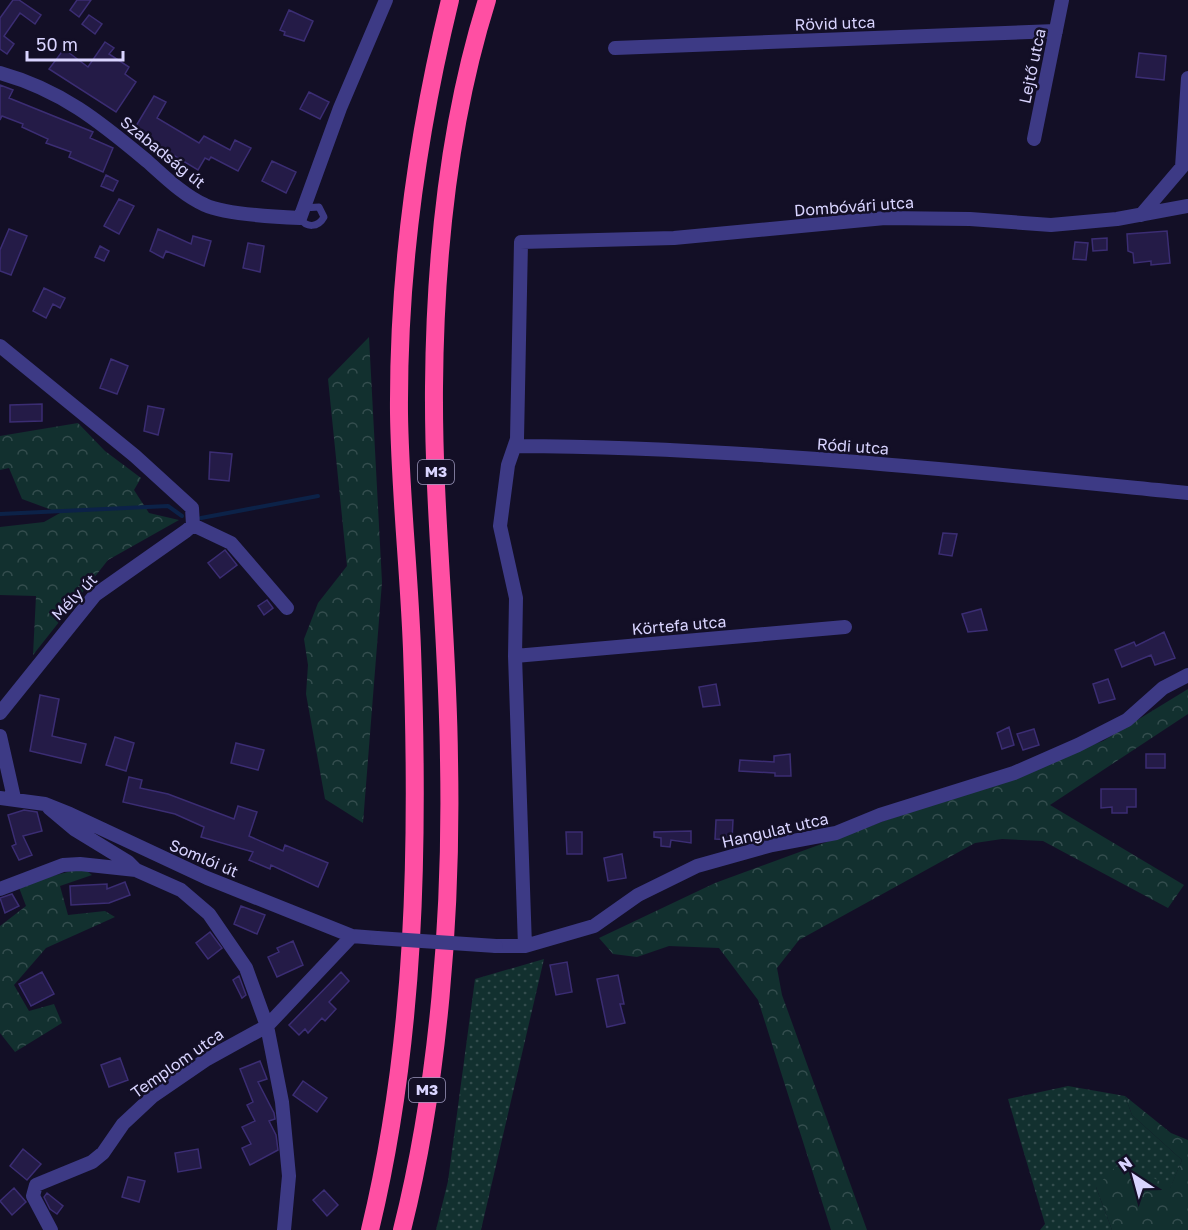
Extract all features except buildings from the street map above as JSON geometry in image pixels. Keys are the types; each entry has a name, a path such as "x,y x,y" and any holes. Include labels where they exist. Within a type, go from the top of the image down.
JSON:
{"highway":[{"name":"M3","path":"369,1230 393,1116 403,1041 417,845 412,647 399,412 403,288 406,245 423,119 450,0"},
{"name":"M3","path":"402,1230 433,1050 444,949 449,857 449,760 434,410 436,297 446,203 458,122 487,0"}],"street":[{"name":"Szabadság út","path":"0,73 37,85 93,116 168,179 206,206 301,213 340,108 386,0"},
{"name":"Lejtő utca","path":"1034,139 1062,0"},
{"name":"Rövid utca","path":"615,48 1056,31"},
{"path":"1141,215 1182,167 1188,78"},
{"name":"Dombóvári utca","path":"515,446 521,242 674,238 885,218 970,219 1051,225 1141,215 1188,206"},
{"path":"0,346 61,393 192,508 193,525 231,543 287,608"},
{"path":"515,446 508,465 500,526 516,598 515,656 525,946"},
{"name":"Ródi utca","path":"515,446 631,447 712,452 875,464 1188,494"},
{"name":"Mély út","path":"0,714 95,594 193,525"},
{"name":"Körtefa utca","path":"515,656 845,627"},
{"name":"Hangulat utca","path":"352,936 525,946 594,926 638,895 697,866 772,846 836,833 880,815 1014,773 1078,745 1127,720 1163,688 1188,675"},
{"path":"0,736 7,798"},
{"name":"Somlói út","path":"7,798 45,804 207,878 352,936"},
{"path":"45,804 74,830 128,862 136,870"},
{"path":"0,889 63,865 80,864 136,870 181,890 202,907 246,968 267,1026 282,1102 290,1176 284,1230"},
{"name":"Templom utca","path":"51,1230 33,1196 36,1185 92,1162 104,1153 123,1124 153,1096 207,1059 267,1026 352,936"}],"green space":[{"path":"369,337 382,582 363,823 325,799 306,694 308,665 304,639 318,603 347,566 328,379"},
{"path":"78,423 105,451 141,478 134,490 149,513 179,520 108,560 33,655 36,596 0,595 0,527 44,522 60,513 22,499 9,468 0,470 0,436"},
{"path":"1188,689 1188,714 1050,805 1184,885 1168,908 1043,841 1002,839 975,843 799,940 777,968 782,995 867,1230 831,1230 758,1000 719,948 669,946 637,957 613,954 599,938 715,883 1103,741"},
{"path":"83,868 92,875 60,886 68,915 105,911 115,917 46,948 14,985 29,1011 54,1004 62,1023 15,1052 0,1033 0,926 26,906 18,885"},
{"path":"544,959 481,1230 436,1230 448,1181 475,979"},
{"path":"1068,1086 1125,1096 1132,1115 1182,1160 1170,1189 1096,1187 1112,1230 1040,1230 1045,1224 1008,1099"},
{"path":"1125,1096 1171,1133 1188,1140 1188,1230 1112,1230 1096,1187 1123,1159 1170,1188 1182,1160 1132,1115"}],"waterway":[{"path":"201,518 318,496"},
{"path":"0,514 168,506 182,516"}]}
